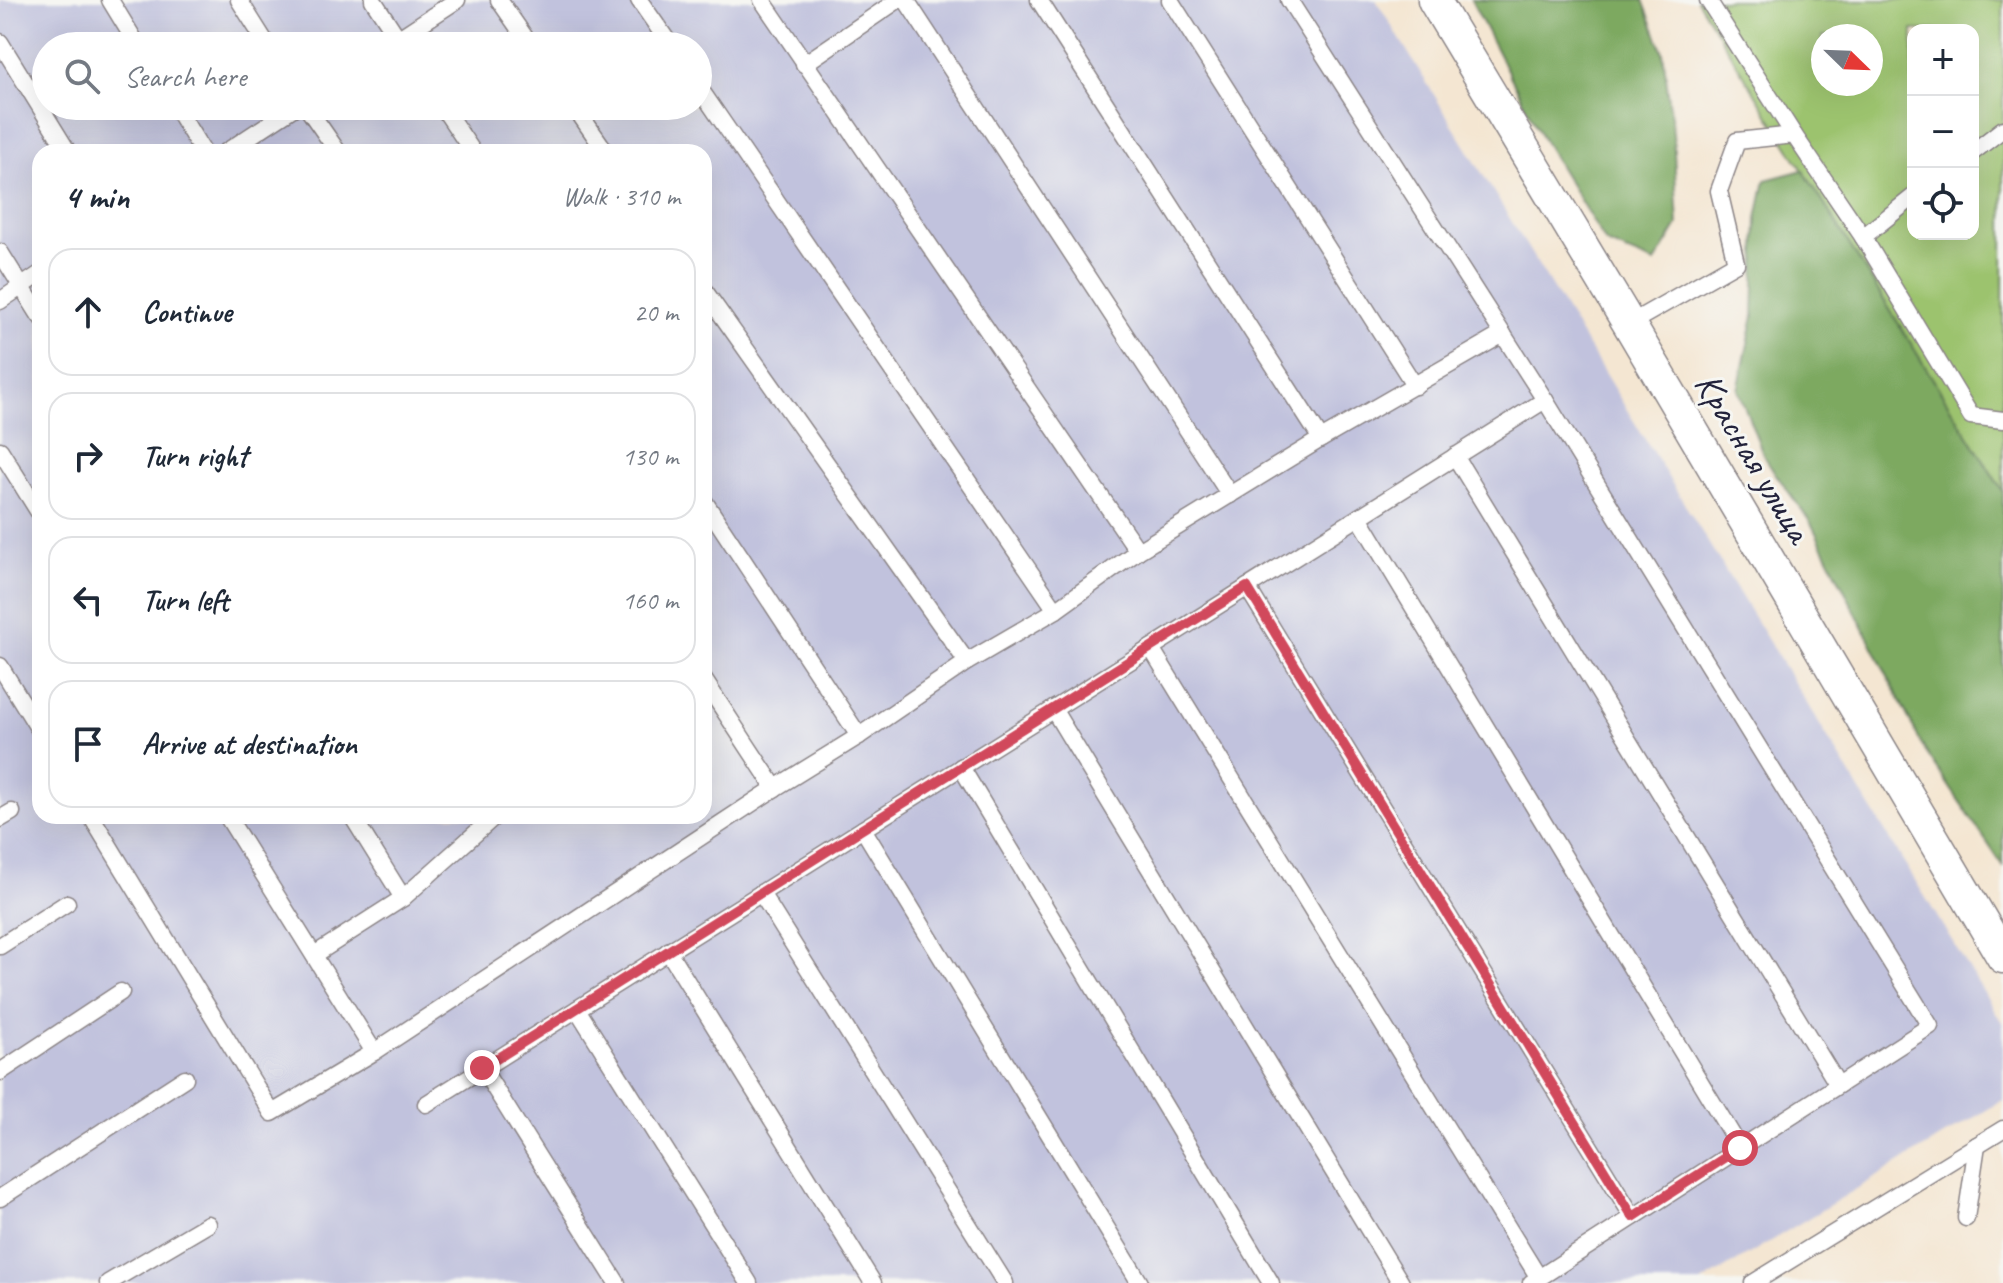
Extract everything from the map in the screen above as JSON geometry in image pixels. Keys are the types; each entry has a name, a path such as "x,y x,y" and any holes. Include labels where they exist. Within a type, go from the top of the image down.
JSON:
{"street":[{"name":"Красная улица","path":"1434,0 2003,957"}],"lane":[{"path":"110,0 129,32"},
{"path":"239,0 259,32"},
{"path":"373,0 390,32"},
{"path":"413,32 457,0"},
{"path":"499,0 521,32"},
{"path":"639,0 661,32"},
{"path":"762,0 1138,551"},
{"path":"804,64 898,0"},
{"path":"906,0 1230,495"},
{"path":"1039,0 1321,439"},
{"path":"1170,0 1415,386"},
{"path":"1151,648 1535,1280 1930,1026 1545,400 1289,0"},
{"path":"1708,0 1863,237 1971,416 2003,420"},
{"path":"0,42 32,94"},
{"path":"712,106 1056,610"},
{"path":"48,120 63,144"},
{"path":"184,120 198,144"},
{"path":"238,144 275,120"},
{"path":"316,120 332,144"},
{"path":"451,120 468,144"},
{"path":"584,120 600,144"},
{"path":"1979,147 2003,129"},
{"path":"1629,324 1736,263 1719,191 1737,141 1794,135"},
{"path":"1863,237 1907,202"},
{"path":"0,252 32,303"},
{"path":"0,301 32,280"},
{"path":"712,301 967,662"},
{"path":"96,824 272,1113 374,1052 859,736 967,662 1056,610 1138,551 1321,439 1503,334"},
{"path":"426,1104 1545,400"},
{"path":"0,450 32,501"},
{"path":"1455,456 1838,1085"},
{"path":"712,513 859,736"},
{"path":"1359,517 1740,1148"},
{"path":"1247,587 1633,1217"},
{"path":"0,666 32,718"},
{"path":"712,694 775,788"},
{"path":"1053,709 1401,1283"},
{"path":"961,767 1271,1283"},
{"path":"232,824 374,1052"},
{"path":"357,824 403,898"},
{"path":"314,955 403,898 486,824"},
{"path":"863,829 1140,1283"},
{"path":"761,893 1005,1283"},
{"path":"0,946 67,903"},
{"path":"668,951 873,1283"},
{"path":"0,1072 121,992"},
{"path":"577,1009 749,1283"},
{"path":"482,1068 617,1283"},
{"path":"0,1198 185,1078"},
{"path":"1753,1283 2003,1129"},
{"path":"1966,1218 1977,1145"},
{"path":"108,1283 208,1224"},
{"path":"1772,1283 1792,1259"}],"shaded area":[{"path":"0,0 1376,0 2003,1024 2003,1100 1701,1283 0,1283"}],"green space":[{"path":"1471,0 1643,0 1663,52 1673,133 1678,225 1655,263 1606,243 1541,136"},
{"path":"1697,0 2003,0 2003,492"},
{"path":"1803,170 2003,492 2003,866 1924,749 1811,523 1765,459 1738,390 1754,316 1757,218 1765,180"}],"route":[{"path":"482,1068 1247,587 1633,1217 1740,1148"}]}
